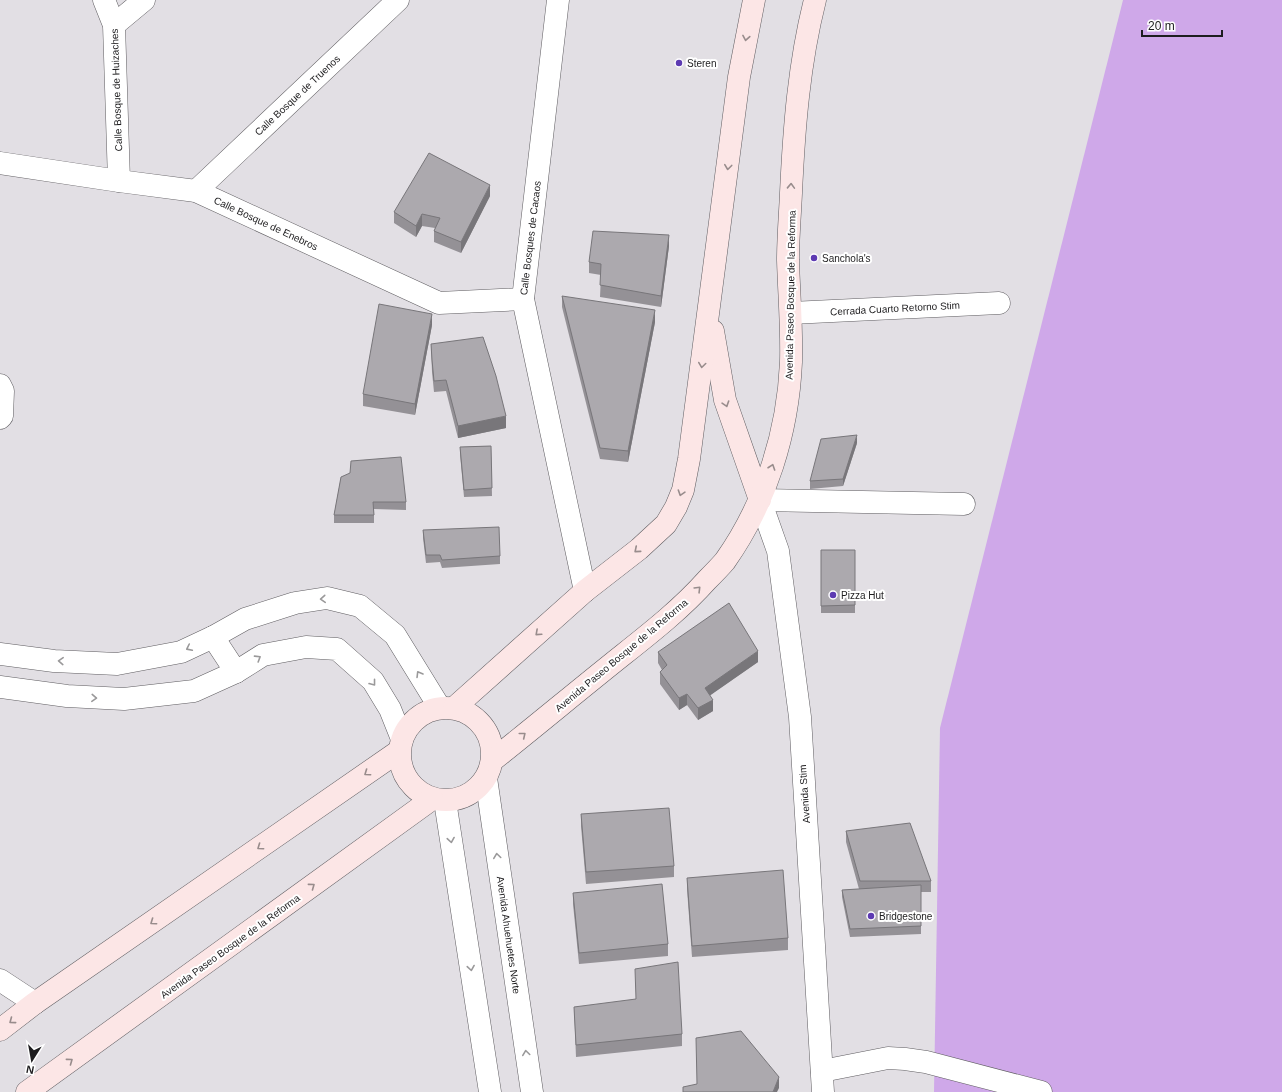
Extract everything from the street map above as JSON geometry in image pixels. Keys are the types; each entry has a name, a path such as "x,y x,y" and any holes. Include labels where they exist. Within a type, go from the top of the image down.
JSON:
{"main road":[{"path":"447,708 585,591 639,549 666,524 676,507 683,490 689,459 710,310 739,77 754,0"},
{"name":"Avenida Paseo Bosque de la Reforma","path":"490,769 664,621 699,589 723,563 740,538 760,500 775,459 782,431 791,362 791,313 788,259 793,140 800,73 807,30 815,0"},
{"path":"710,310 725,400 760,500"},
{"path":"0,1030 400,745 414,720 426,712 447,708 467,712 478,720 487,731 492,743 490,769 473,793 461,799 438,800 420,793 410,783 403,771 400,745"},
{"name":"Avenida Paseo Bosque de la Reforma","path":"27,1092 438,800"}],"street":[{"name":"Calle Bosque de Huizaches","path":"104,0 114,25 119,181"},
{"path":"114,25 144,0"},
{"name":"Calle Bosque de Truenos","path":"196,191 398,0"},
{"name":"Calle Bosques de Cacaos","path":"558,0 522,299 585,591"},
{"name":"Calle Bosque de Enebros","path":"0,163 196,191 439,303 522,299"},
{"name":"Cerrada Cuarto Retorno Stim","path":"791,313 999,302"},
{"path":"0,385 3,391 2,416 0,418"},
{"path":"760,500 964,504"},
{"name":"Avenida Stim","path":"760,500 778,551 800,717 823,1092"},
{"path":"0,654 54,661 117,664 181,652 213,637 244,619 295,603 327,598 360,606 396,635 447,708"},
{"path":"213,637 236,672"},
{"path":"0,687 67,696 124,699 194,691 236,672 263,655 306,647 337,650 373,681 390,709 400,745"},
{"name":"Avenida Ahuehuetes Norte","path":"490,769 532,1092"},
{"path":"438,800 490,1092"},
{"path":"0,980 36,1003"},
{"path":"822,1071 888,1058 905,1059 926,1062 1042,1092"}],"shaded area":[{"path":"1123,0 1282,0 1282,1092 934,1092 940,728"}],"building":[{"path":"429,153 490,185 461,242 434,231 440,218 422,214 416,226 394,212"},
{"path":"593,231 669,235 661,296 600,285 601,264 589,262"},
{"path":"562,296 655,310 628,451 600,448"},
{"path":"379,304 432,314 415,404 363,394"},
{"path":"483,337 496,376 506,416 458,426 446,380 434,381 431,344"},
{"path":"857,435 843,479 810,481 821,439"},
{"path":"491,446 492,488 464,490 460,447"},
{"path":"401,457 406,502 373,502 374,515 334,515 341,477 350,473 351,461"},
{"path":"499,527 500,556 442,560 440,555 426,555 423,530"},
{"path":"821,550 855,550 855,605 821,606"},
{"path":"729,603 758,651 705,688 713,700 698,708 687,694 679,698 660,672 667,665 658,652"},
{"path":"669,808 674,866 586,872 581,814"},
{"path":"910,823 931,881 860,881 846,831"},
{"path":"783,870 788,938 692,946 687,878"},
{"path":"662,884 668,944 579,953 573,893"},
{"path":"921,885 921,926 850,929 842,890"},
{"path":"678,962 682,1034 576,1045 574,1007 636,999 635,969"},
{"path":"741,1031 779,1077 773,1092 683,1092 683,1087 697,1084 696,1038"}],"place":[{"name":"Steren","path":"679,63"},
{"name":"Sanchola's","path":"814,258"},
{"name":"Pizza Hut","path":"833,595"},
{"name":"Bridgestone","path":"871,916"}]}
